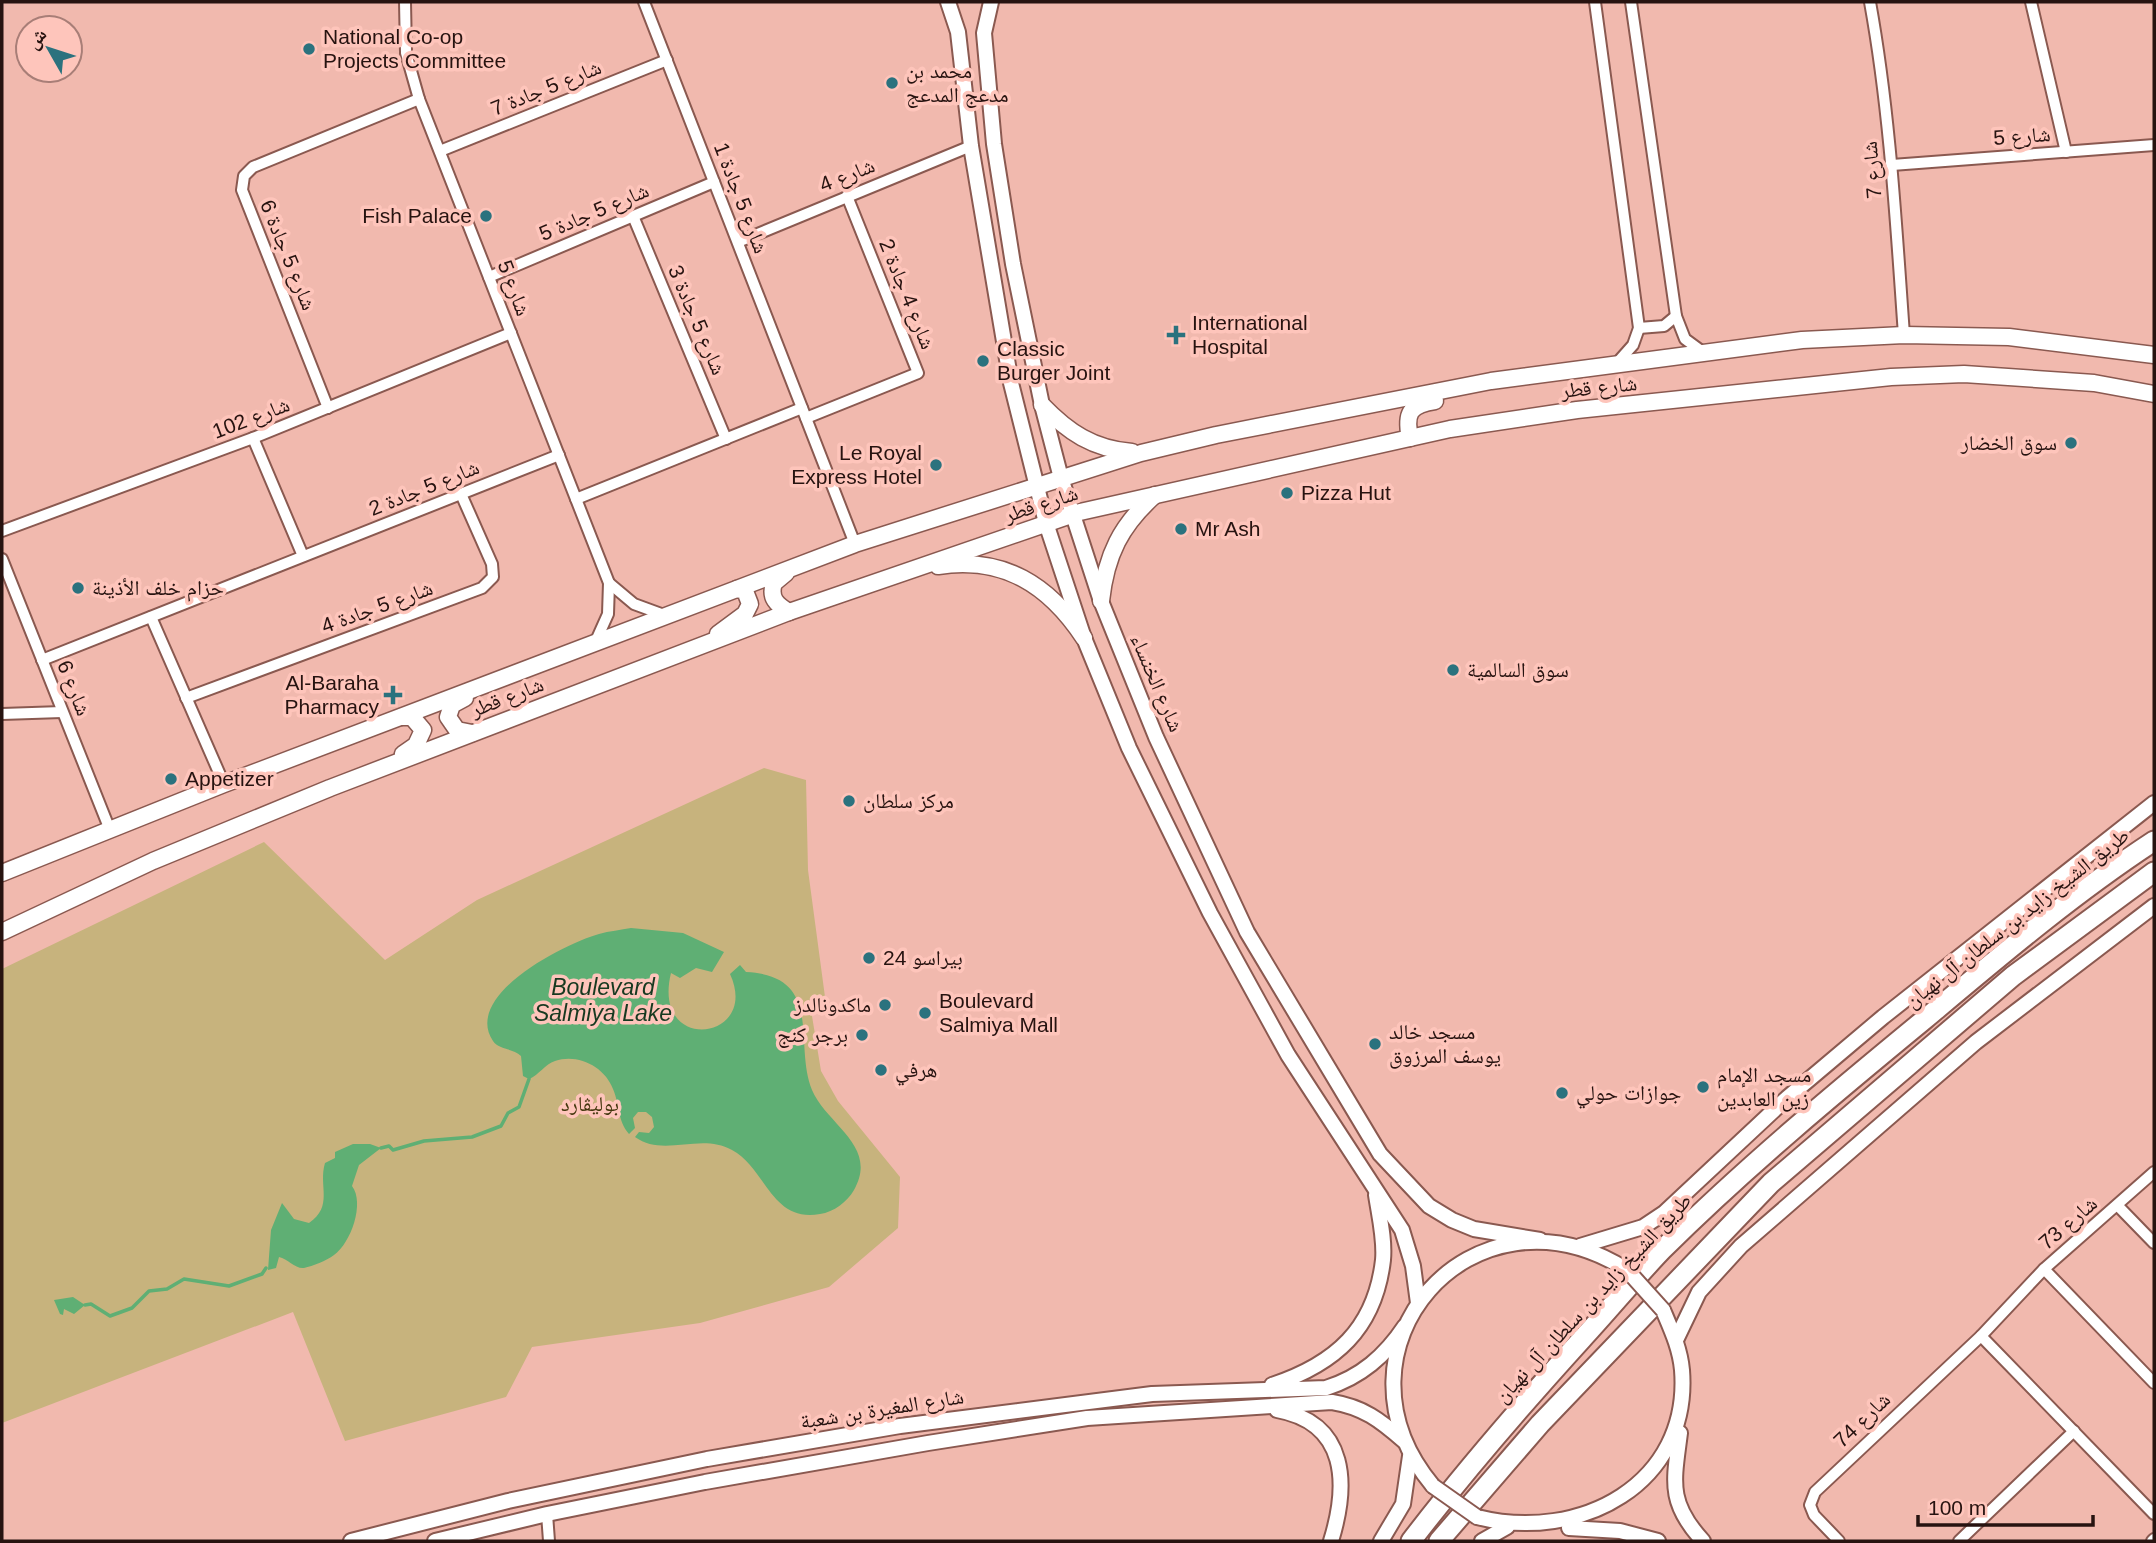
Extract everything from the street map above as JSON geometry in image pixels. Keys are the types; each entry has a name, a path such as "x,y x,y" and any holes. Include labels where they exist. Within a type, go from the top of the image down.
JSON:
{"highway":[{"path":"2116,866 2154,828"},
{"name":"طريق الشيخ زايد بن سلطان آل نهيان","path":"1411,1541 1461,1476 1662,1251 1804,1118 2002,955 2116,866 2154,841"},
{"name":"طريق الشيخ زايد بن سلطان آل نهيان","path":"1439,1541 1540,1424 1771,1183 1991,993 2154,872"}],"main road":[{"path":"948,2 958,32 971,146 1009,370 1046,523 1084,638 1129,748 1210,913 1288,1055 1402,1230 1413,1266 1418,1303"},
{"name":"شارع الخنساء","path":"991,2 984,33 994,144 1013,264 1042,405 1061,478 1101,601 1156,737 1247,932 1380,1154 1429,1206 1452,1220 1474,1229 1540,1240"},
{"name":"شارع قطر","path":"2,873 803,563 1141,453 1216,435 1491,381 1802,340 1903,335 2009,337 2154,355"},
{"name":"شارع قطر","path":"2,932 153,861 383,767 789,612 1073,514 1450,429 1577,410 1905,376 2010,375 2094,383 2154,394"},
{"path":"1410,438 1407,417 1418,404 1476,394 1491,381"},
{"path":"1042,405 1061,426 1085,441 1113,450 1141,453"},
{"path":"1101,601 1105,570 1116,541 1133,515 1156,494"},
{"path":"789,612 777,604 772,588 777,579 803,563"},
{"path":"911,569 947,564 980,565 1012,573 1049,595 1066,610 1084,638"},
{"path":"702,646 745,614 750,604 749,597 737,589"},
{"path":"472,733 457,730 450,724 449,711 452,705 501,679"},
{"path":"383,767 422,738 419,723 412,717 402,717"},
{"path":"1580,1246 1643,1227 1664,1213 1787,1097 2154,803"},
{"path":"1676,1339 1699,1292 1770,1220 1976,1042 2154,906"},
{"path":"1252,1392 1293,1378 1329,1360 1353,1338 1373,1303 1383,1258 1376,1193"},
{"path":"1658,1541 1620,1531 1507,1527 1477,1517 1433,1486 1410,1455 1404,1441 1394,1403 1394,1364 1405,1326 1418,1303 1442,1277 1471,1256 1504,1244 1540,1240 1580,1246 1627,1270 1663,1310 1676,1339 1682,1369 1682,1399 1674,1467 1674,1495 1688,1525 1703,1541"},
{"name":"شارع المغيرة بن شعبة","path":"351,1541 508,1501 707,1459 900,1426 1152,1394 1326,1388 1346,1382 1390,1349 1405,1326"},
{"path":"1560,1528 1605,1513 1643,1484 1669,1445 1682,1399"},
{"name":"شارع المغيرة بن شعبة","path":"435,1541 547,1514 705,1482 1087,1418 1332,1402 1356,1405 1384,1423 1404,1441"},
{"path":"1262,1407 1288,1412 1307,1421 1335,1451 1343,1473 1339,1516 1331,1541"},
{"path":"1381,1541 1403,1504 1410,1455"},
{"path":"1482,1541 1507,1527"}],"street":[{"name":"شارع 5","path":"405,2 406,53 419,99 609,583 608,614 595,643"},
{"name":"شارع 5 جادة 1","path":"644,2 855,544"},
{"path":"1595,2 1639,328 1627,354 1611,367"},
{"path":"1631,2 1676,316 1685,339 1706,354"},
{"name":"شارع 7","path":"1870,2 1882,69 1892,165 1903,335"},
{"path":"2031,2 2066,152"},
{"name":"شارع 5 جادة 7","path":"440,152 667,60"},
{"name":"شارع 5 جادة 6","path":"328,408 242,190 244,176 253,167 419,99"},
{"name":"شارع 5","path":"1892,165 2154,145"},
{"name":"شارع 4","path":"738,242 971,146"},
{"name":"شارع 5 جادة 5","path":"489,277 714,182"},
{"name":"شارع 4 جادة 2","path":"804,413 918,373 846,196"},
{"name":"شارع 5 جادة 3","path":"633,216 726,439"},
{"path":"1639,328 1664,326 1676,316"},
{"name":"شارع 102","path":"2,531 253,438 511,333"},
{"path":"576,499 726,439 804,413"},
{"path":"253,438 303,556"},
{"name":"شارع 5 جادة 2","path":"42,660 559,455"},
{"name":"شارع 5 جادة 4","path":"186,698 482,588 493,577 492,564 461,494"},
{"name":"شارع 6","path":"2,559 110,830"},
{"name":"شارع 5","path":"609,583 634,604 664,615"},
{"path":"151,617 224,785"},
{"path":"2,714 62,712"},
{"name":"شارع 73","path":"2044,1269 2154,1172"},
{"name":"شارع 73","path":"2118,1206 2154,1242"},
{"path":"2044,1269 2154,1383"},
{"name":"شارع 74","path":"1839,1541 1814,1515 1810,1505 1815,1492 1981,1336 2044,1269"},
{"path":"1981,1336 2154,1514"},
{"path":"1959,1541 2074,1431"},
{"path":"547,1514 549,1541"}],"green space":[{"name":"بوليڤارد","path":"764,768 806,780 808,870 825,997 812,1016 821,1071 838,1101 900,1177 898,1228 829,1287 700,1323 532,1347 506,1397 345,1441 293,1312 2,1423 2,969 264,842 385,960 477,900"}],"water":[{"name":"Boulevard Salmiya Lake","path":"631,928 683,933 724,952 712,972 696,968 680,978 671,973 669,999 676,1017 689,1027 705,1029 720,1025 731,1014 736,997 730,974 740,965 746,972 771,976 787,986 797,999 802,1015 807,1072 812,1090 819,1103 856,1148 860,1161 860,1175 854,1190 840,1206 820,1214 804,1215 790,1210 770,1192 744,1158 720,1145 707,1143 670,1146 646,1143 635,1137 639,1132 649,1133 654,1127 652,1117 646,1112 638,1112 633,1118 635,1128 629,1134 622,1123 613,1089 597,1068 581,1061 564,1059 551,1062 529,1079 523,1076 521,1056 493,1041 487,1024 492,1006 504,989 522,974 584,939"},
{"path":"353,1144 370,1144 381,1148 359,1165 352,1186 356,1193 356,1212 346,1242 334,1255 315,1265 301,1268 279,1257 276,1268 268,1270 271,1230 282,1203 294,1219 309,1223 317,1216 323,1203 325,1163 335,1158 335,1152"},
{"path":"73,1297 85,1305 74,1314 64,1309 63,1315 60,1314 54,1300"}],"waterway":[{"path":"381,1148 389,1146 393,1150 424,1141 472,1137 501,1126 508,1113 519,1107 529,1079"},
{"path":"85,1305 91,1304 110,1316 132,1308 149,1291 167,1289 184,1279 229,1286 262,1274 266,1268"}],"place":[{"name":"National Co-op Projects Committee","path":"309,49"},
{"name":"محمد بن مدعج المدعج","path":"892,83"},
{"name":"Fish Palace","path":"486,216"},
{"name":"International Hospital","path":"1176,335"},
{"name":"Classic Burger Joint","path":"983,361"},
{"name":"سوق الخضار","path":"2071,443"},
{"name":"Le Royal Express Hotel","path":"936,465"},
{"name":"Pizza Hut","path":"1287,493"},
{"name":"Mr Ash","path":"1181,529"},
{"name":"حزام خلف الأذينة","path":"78,588"},
{"name":"سوق السالمية","path":"1453,670"},
{"name":"Al-Baraha Pharmacy","path":"393,695"},
{"name":"Appetizer","path":"171,779"},
{"name":"مركز سلطان","path":"849,801"},
{"name":"24 بيراسو","path":"869,958"},
{"name":"ماكدونالدز","path":"885,1005"},
{"name":"Boulevard Salmiya Mall","path":"925,1013"},
{"name":"برجر كنج","path":"862,1035"},
{"name":"مسجد خالد يوسف المرزوق","path":"1375,1044"},
{"name":"هرفي","path":"881,1070"},
{"name":"مسجد الإمام زين العابدين","path":"1703,1087"},
{"name":"جوازات حولي","path":"1562,1093"}]}
